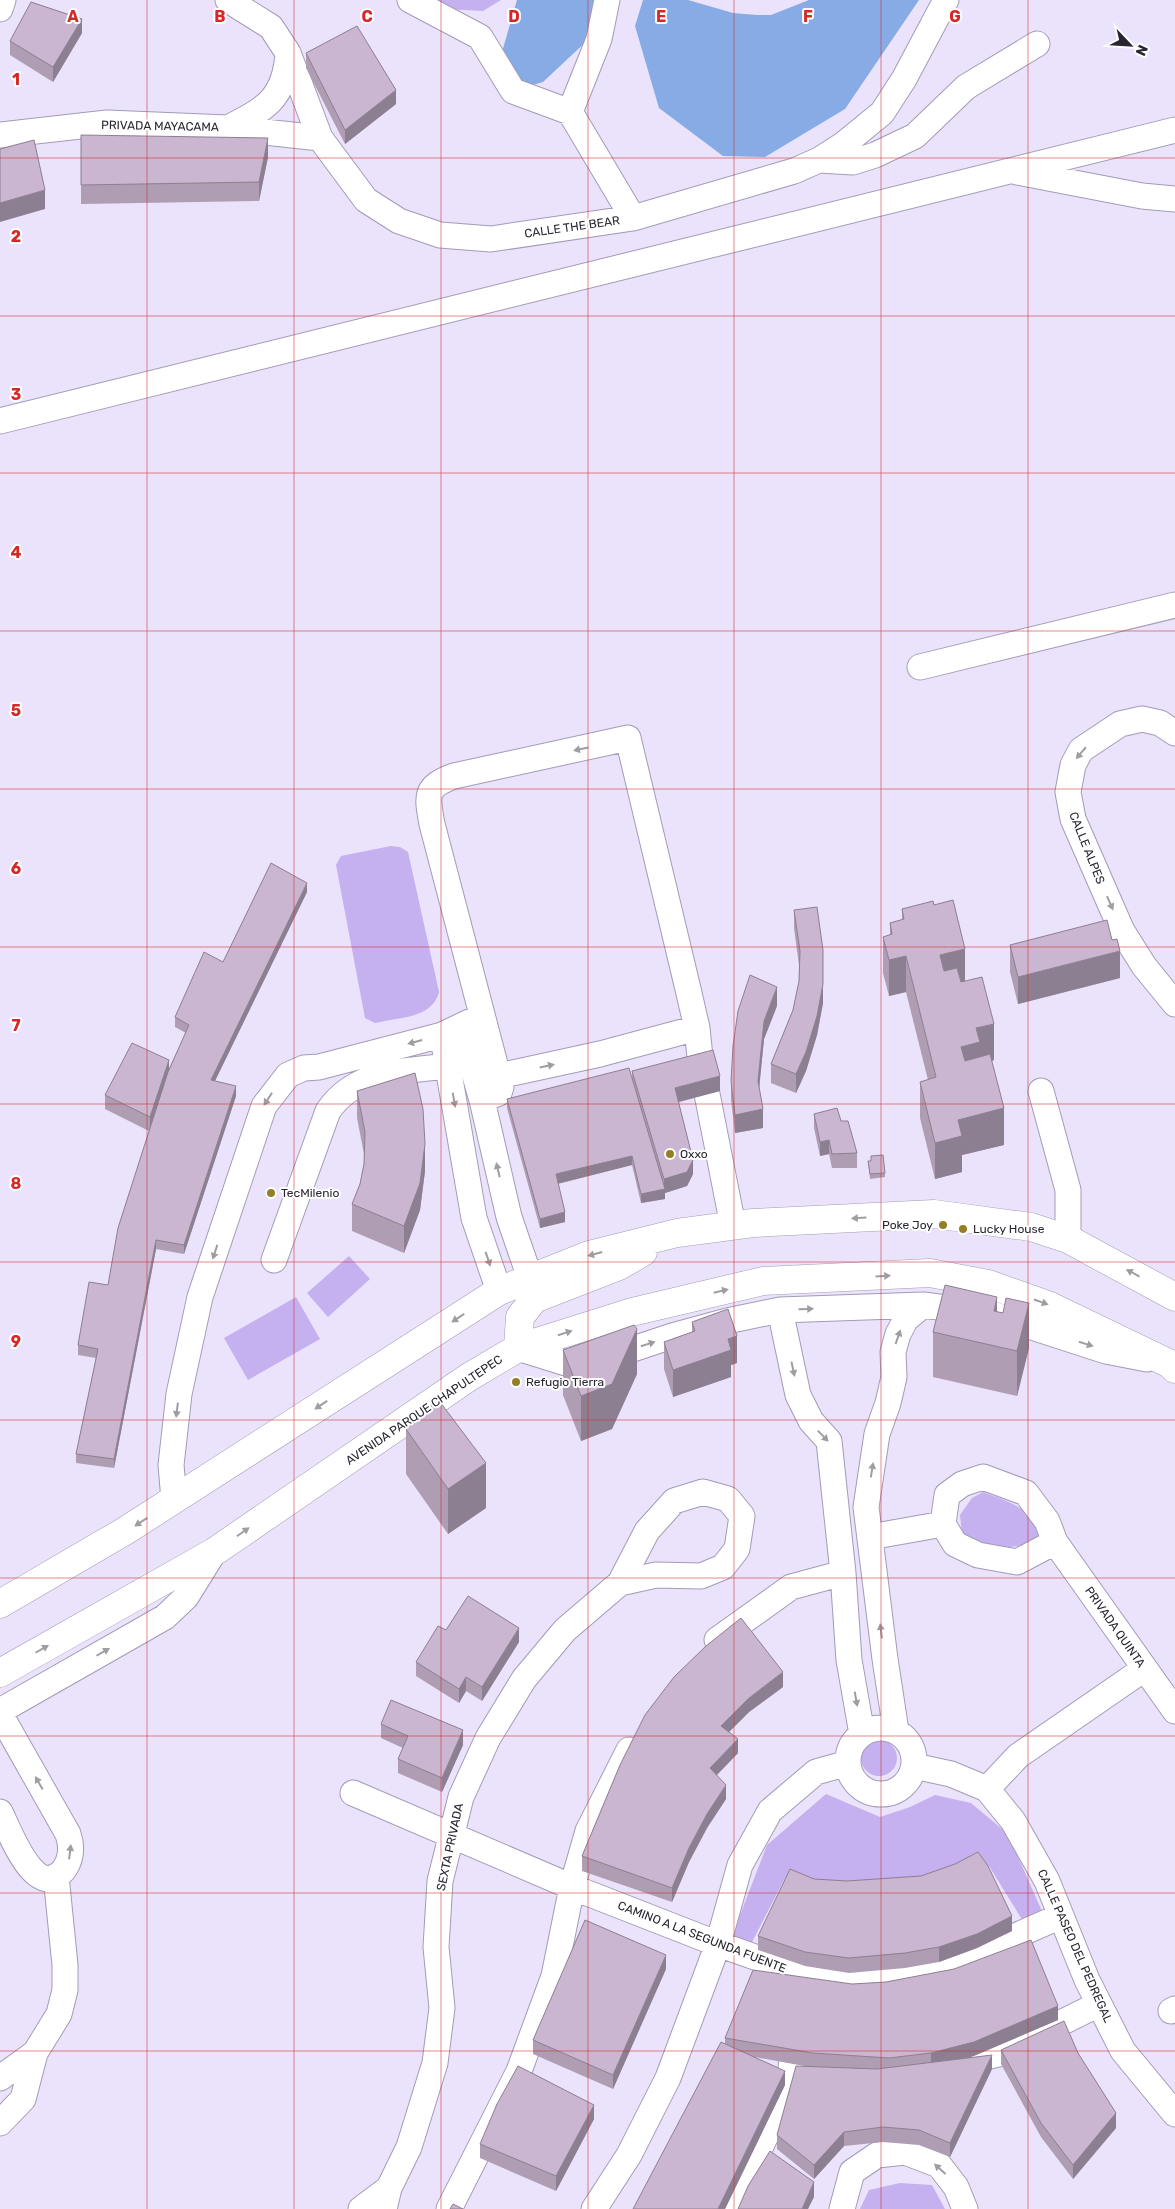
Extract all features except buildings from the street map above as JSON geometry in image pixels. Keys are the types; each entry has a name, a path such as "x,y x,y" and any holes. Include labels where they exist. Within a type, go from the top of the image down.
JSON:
{"main road":[{"path":"0,1604 126,1531 499,1291 589,1255 677,1233 733,1226 934,1214 1031,1228 1068,1239 1175,1297"},
{"path":"518,1348 520,1317 534,1299 619,1266 677,1233"},
{"name":"AVENIDA PARQUE CHAPULTEPEC","path":"0,1673 214,1552 469,1377 518,1348 632,1312 763,1282 930,1273 988,1284 1050,1306 1172,1366"}],"street":[{"path":"0,9 3,0"},
{"name":"CALLE THE BEAR","path":"228,0 271,27 288,53 320,138 366,200 400,221 440,235 491,239 633,218 794,171 818,160 844,144 882,113 904,80 946,0"},
{"path":"410,0 480,37 513,91 570,112 633,218"},
{"path":"570,112 599,39 607,0"},
{"path":"818,160 853,162 875,155 915,136 966,87 1037,44"},
{"path":"228,128 259,112 274,97 286,74 288,53"},
{"name":"PRIVADA MAYACAMA","path":"0,135 107,123 228,128 320,138"},
{"path":"0,421 1175,130"},
{"path":"1010,171 1142,196 1175,199"},
{"path":"920,667 1175,606"},
{"name":"CALLE ALPES","path":"1170,723 1142,719 1120,724 1080,750 1073,765 1068,792 1073,819 1122,931 1144,966 1175,1004"},
{"path":"530,1278 509,1217 482,1100 468,1028 428,798 431,790 439,781 454,776 628,738 697,1028 701,1067"},
{"path":"468,1028 448,1066 474,1218 499,1291"},
{"path":"174,1500 171,1465 179,1394 200,1297 264,1106 288,1076 304,1068 319,1067 468,1028"},
{"path":"468,1028 499,1076 501,1087 499,1093 482,1100"},
{"path":"499,1076 600,1054 697,1028"},
{"path":"274,1260 328,1111 337,1098 350,1087 392,1072 448,1066"},
{"path":"319,1067 337,1098"},
{"path":"1041,1091 1068,1190 1068,1239"},
{"path":"707,1094 733,1226"},
{"path":"518,1348 579,1367 682,1333 780,1310 923,1305 992,1314 1106,1351 1172,1366"},
{"path":"896,1731 884,1659 866,1507 877,1434 888,1403 894,1377 893,1352 898,1334 906,1320 923,1305"},
{"path":"780,1310 798,1394 810,1421 829,1441 843,1573 849,1660 862,1734"},
{"name":"PRIVADA QUINTA","path":"943,1524 947,1495 962,1484 983,1477 1026,1493 1046,1521 1055,1542 1175,1711"},
{"name":"SEXTA PRIVADA","path":"361,2209 387,2198 409,2148 435,2063 442,2008 436,1947 440,1881 464,1789 488,1738 524,1679 565,1630 620,1583 646,1531 674,1501 703,1492 728,1500 742,1516 737,1549 723,1567 701,1576 656,1574 620,1583"},
{"path":"837,1510 866,1507"},
{"path":"870,1537 943,1524 955,1544 978,1555 1017,1562 1055,1542"},
{"path":"0,1812 30,1870 42,1877 56,1876 68,1862 71,1853 68,1834 0,1712 165,1617 186,1597 214,1552"},
{"path":"700,1657 713,1644 791,1587 843,1573"},
{"path":"849,1660 884,1659"},
{"path":"987,1790 1018,1756 1144,1669"},
{"path":"449,2209 519,2071 554,1976 572,1888 588,1831 640,1728"},
{"path":"884,1728 896,1731 911,1746 914,1756 914,1766 909,1780 900,1790 886,1795 872,1794 860,1788 851,1776 848,1763 849,1752 854,1742 862,1734 872,1729 884,1728"},
{"path":"594,2209 629,2156 668,2078 718,1944 740,1865 770,1811 816,1772 848,1763"},
{"name":"CALLE PASEO DEL PEDREGAL","path":"914,1766 951,1774 987,1790 1013,1821 1047,1881 1087,1980 1123,2050 1175,2114"},
{"name":"CAMINO A LA SEGUNDA FUENTE","path":"353,1793 572,1888 718,1944 799,1990 949,1964 1061,1916"},
{"path":"0,2123 23,2099 35,2053 59,2014 65,1990 62,1921 56,1876"},
{"path":"730,2209 789,2087 801,2072 799,1990"},
{"path":"937,2069 998,2054 1099,2004"},
{"path":"0,2078 35,2053"},
{"path":"842,2209 852,2172 877,2155 905,2152 939,2165 956,2187 965,2209"}],"shaded area":[{"path":"420,0 501,0 483,11 427,8"},
{"path":"391,846 400,847 408,852 439,992 435,1001 422,1012 404,1018 375,1023 365,1018 336,865 341,856"},
{"path":"349,1256 370,1279 328,1317 307,1293"},
{"path":"296,1297 320,1339 248,1380 224,1338"},
{"path":"983,1492 1012,1503 1028,1514 1034,1521 1041,1541 1019,1546 1000,1547 982,1544 962,1534 960,1515 972,1498"},
{"path":"879,1740 891,1746 897,1758 891,1770 879,1776 867,1770 861,1758 867,1746"},
{"path":"826,1794 880,1817 910,1807 935,1795 971,1803 1008,1834 1044,1916 1026,1926 989,1866 964,1862 929,1878 829,1888 785,1878 748,1950 730,1941 767,1845"},
{"path":"900,2183 932,2185 945,2209 860,2209 869,2190"}],"water":[{"path":"517,0 597,0 590,38 543,82 522,88 500,59"},
{"path":"643,0 688,0 733,13 771,15 809,0 919,0 845,109 765,157 723,156 659,108 635,26"}],"place":[{"name":"Oxxo","path":"670,1154"},
{"name":"TecMilenio","path":"271,1193"},
{"name":"Poke Joy","path":"943,1225"},
{"name":"Lucky House","path":"963,1229"},
{"name":"Refugio Tierra","path":"516,1382"}]}
